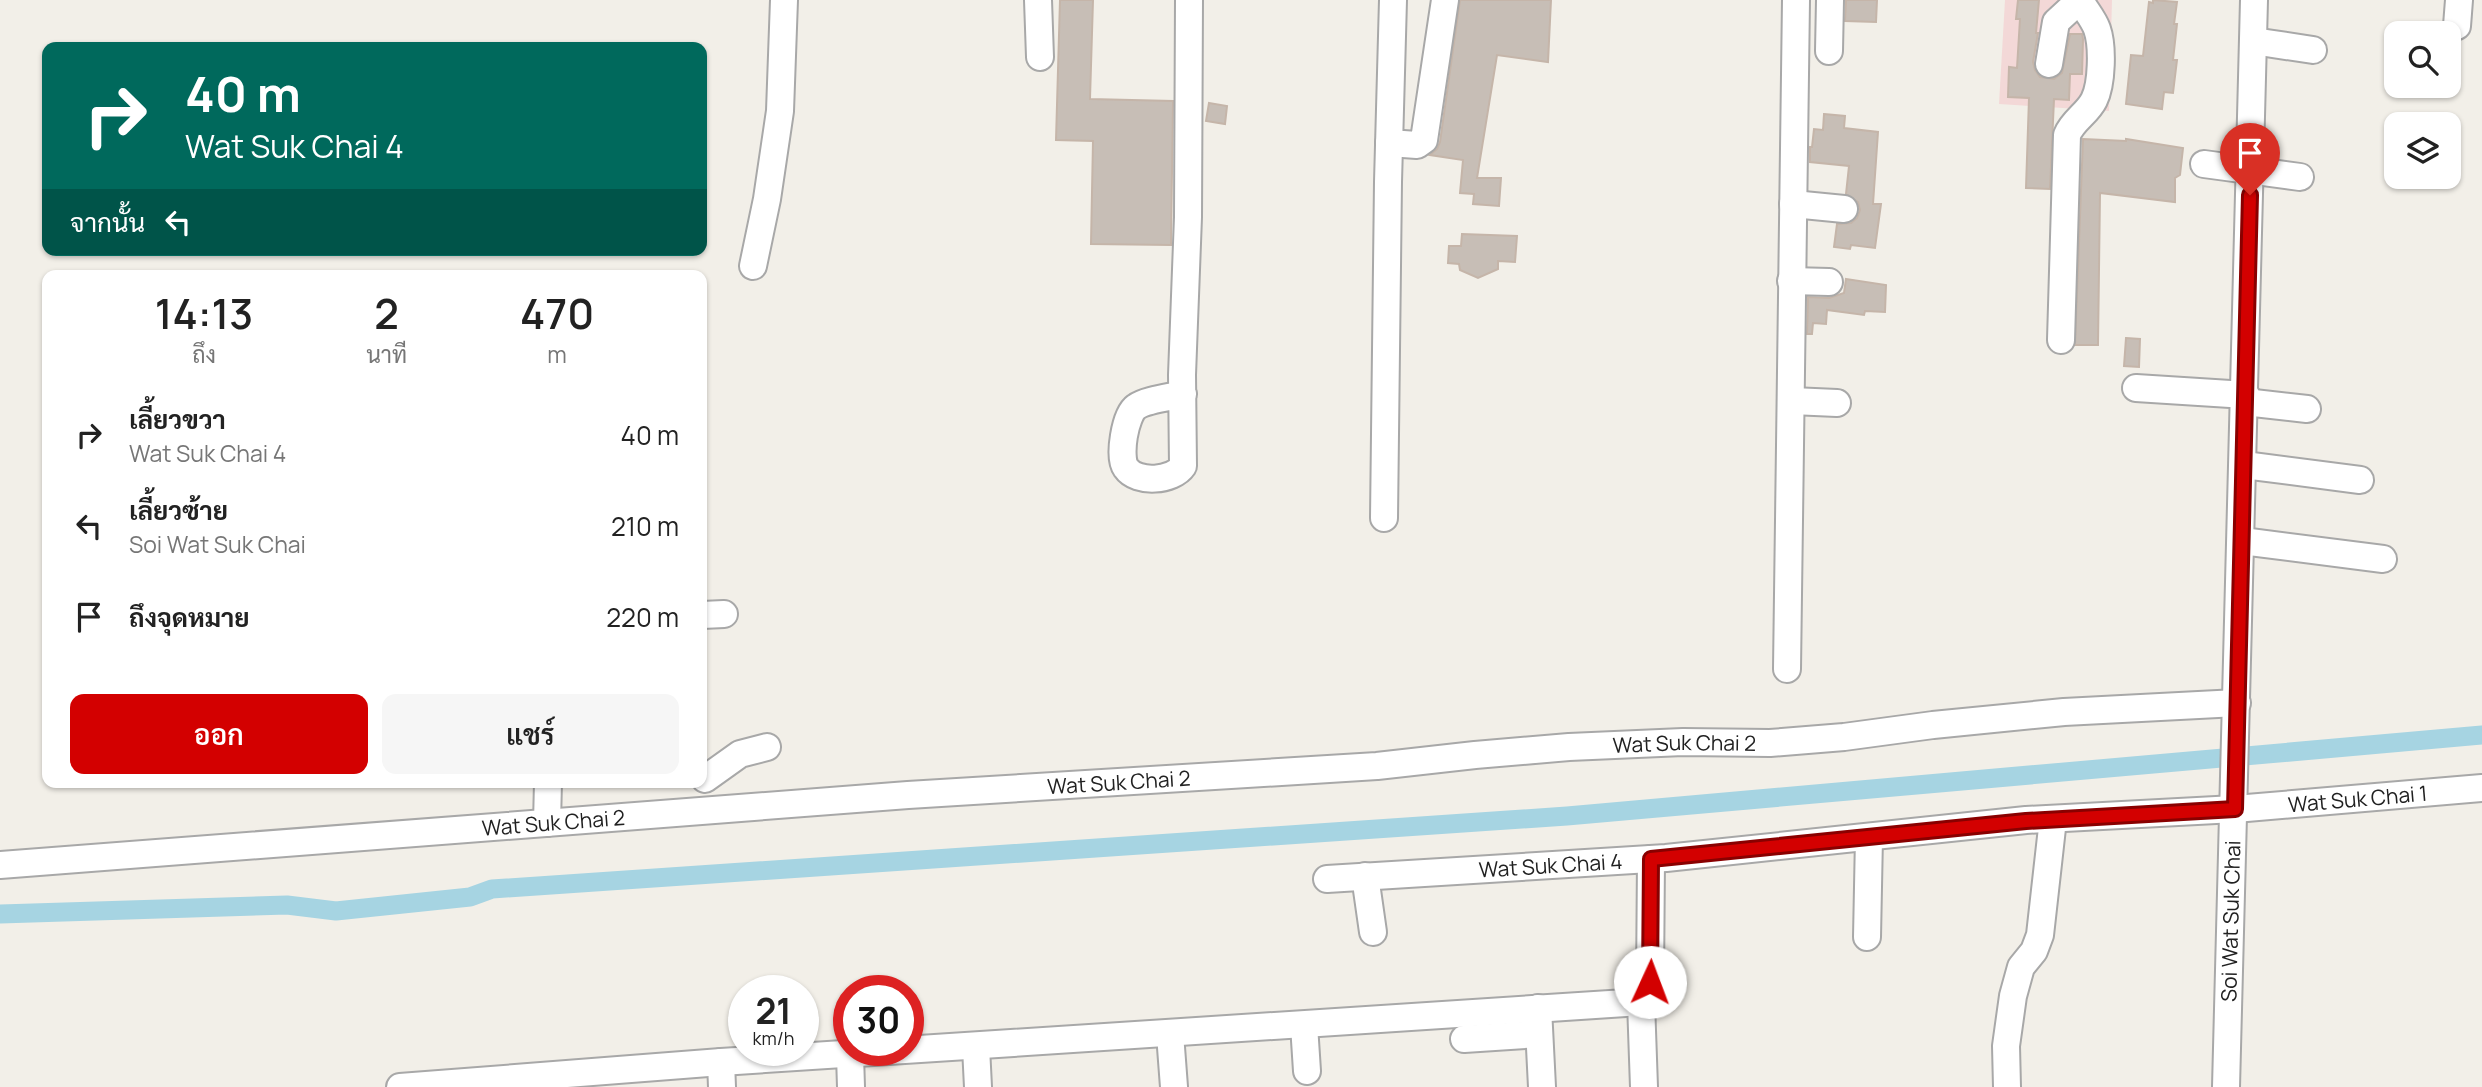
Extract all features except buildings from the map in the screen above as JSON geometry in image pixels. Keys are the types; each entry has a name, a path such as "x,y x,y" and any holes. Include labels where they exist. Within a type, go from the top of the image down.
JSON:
{"street":[{"path":"753,266 767,199 780,111 784,0"},
{"path":"1038,0 1040,57"},
{"path":"1183,394 1188,216 1189,0"},
{"path":"1384,518 1393,0"},
{"path":"1389,143 1417,145 1424,141 1445,0"},
{"path":"1787,669 1796,0"},
{"path":"1829,51 1830,0"},
{"path":"2049,64 2056,23 2080,0 2098,31 2101,54 2098,89 2094,99 2074,121 2067,135 2061,340"},
{"name":"Soi Wat Suk Chai","path":"2226,1087 2254,0"},
{"path":"2457,21 2459,0"},
{"path":"2253,41 2313,50"},
{"path":"2204,164 2300,177"},
{"path":"1793,204 1843,209"},
{"path":"1791,281 1829,282"},
{"path":"2136,388 2245,398 2307,408"},
{"path":"1792,401 1837,403"},
{"path":"2244,466 2360,480"},
{"path":"2242,541 2383,559"},
{"name":"Wat Suk Chai 2","path":"0,866 908,795 1377,766 1475,754 1569,747 1683,742 1770,743 2064,712 2237,713"},
{"path":"707,776 740,754 767,747"},
{"path":"547,823 548,788"},
{"path":"704,788 705,811"},
{"name":"Wat Suk Chai 1","path":"2235,796 2482,788"},
{"name":"Wat Suk Chai 4","path":"1327,879 1651,859 2053,820 2235,796"},
{"path":"2007,1087 2006,1046 2013,996 2021,967 2034,951 2040,935 2053,820"},
{"path":"1867,937 1868,837"},
{"path":"1464,1039 1539,1021 1641,1002 1648,994 1650,982 1651,859"},
{"path":"1365,876 1373,932"},
{"path":"1641,1002 1644,1087"},
{"path":"924,1050 1304,1025 1539,1021"},
{"path":"1539,1021 1542,1087"},
{"path":"1304,1025 1307,1071"},
{"path":"1171,1034 1174,1087"},
{"path":"976,1047 978,1087"},
{"path":"400,1087 722,1075 833,1058"},
{"path":"850,1066 851,1087"}],"shaded area":[{"path":"2005,0 2112,0 2109,111 1999,104"}],"waterway":[{"path":"0,914 287,905 336,911 470,897 492,889 1567,816 2482,735"}],"route":[{"path":"1650,982 1651,859 2026,821 2235,809 2250,195"}]}
